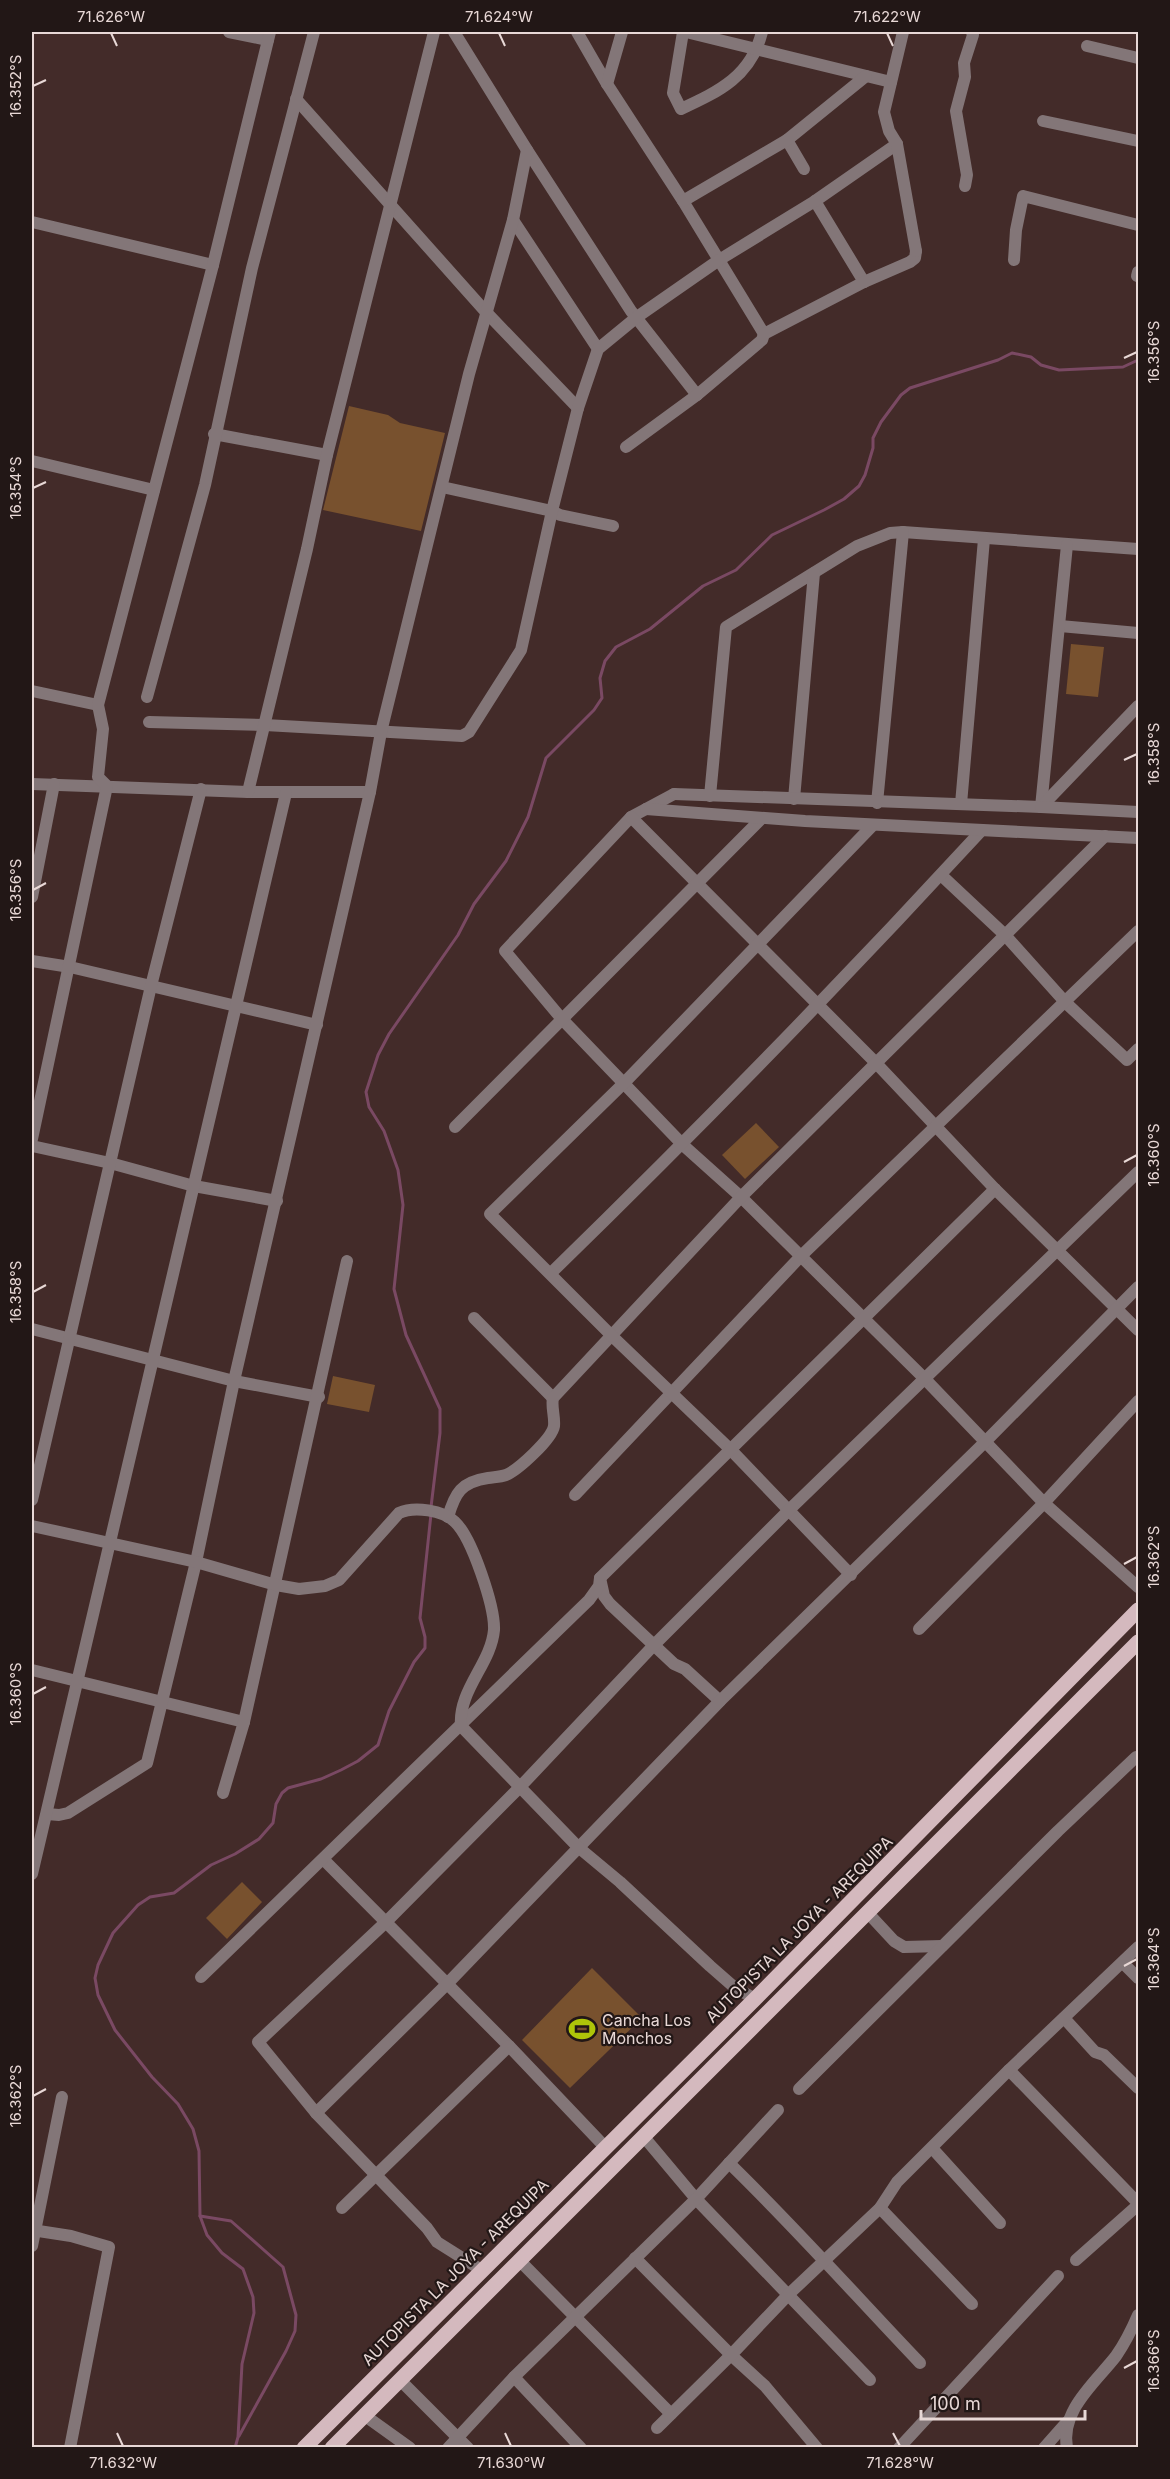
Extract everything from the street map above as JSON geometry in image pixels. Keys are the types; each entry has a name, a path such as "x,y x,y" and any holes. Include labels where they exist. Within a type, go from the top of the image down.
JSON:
{"main road":[{"name":"AUTOPISTA LA JOYA - AREQUIPA","path":"304,2448 755,1999 1138,1610"},
{"path":"332,2448 1138,1642"}],"street":[{"path":"107,786 98,777 104,729 98,705 213,265 269,36 229,32"},
{"path":"147,697 205,484 214,434 252,268 314,32"},
{"path":"248,792 327,455 434,32"},
{"path":"454,32 631,311 697,395"},
{"path":"577,32 607,84 683,201 764,334"},
{"path":"607,84 622,32"},
{"path":"762,32 757,50 752,60 729,83 709,96 681,109 674,93 684,32 757,50 891,82"},
{"path":"626,447 697,395 762,340 764,334 915,258 916,251 897,144 890,132 884,112 903,32"},
{"path":"965,186 967,175 956,111 965,77 964,63 972,32"},
{"path":"1087,46 1138,58"},
{"path":"683,201 787,140 866,76"},
{"path":"296,99 485,311 578,408"},
{"path":"1043,121 1138,141"},
{"path":"787,140 804,169"},
{"path":"149,722 265,725 462,736 469,732 521,650 552,510 578,408 598,349 637,317 719,260 815,201 897,144"},
{"path":"46,1814 68,1813 147,1763 196,1562 234,1381 370,792 381,732 485,311 513,220 527,150"},
{"path":"1014,260 1016,230 1023,196 1138,225"},
{"path":"815,201 864,282"},
{"path":"513,220 598,349"},
{"path":"32,222 213,265"},
{"path":"214,434 327,455"},
{"path":"32,461 154,490"},
{"path":"442,487 552,510 560,515 613,526"},
{"path":"877,802 903,532"},
{"path":"710,796 726,627 857,546 890,533 903,532 1138,549"},
{"path":"961,804 984,539"},
{"path":"1041,807 1067,545"},
{"path":"794,799 814,573"},
{"path":"1060,626 1138,633"},
{"path":"32,691 98,705"},
{"path":"1041,807 1138,706"},
{"path":"32,784 286,793 370,792"},
{"path":"32,897 54,784"},
{"path":"32,1139 107,786"},
{"path":"32,1500 151,986 201,789"},
{"path":"32,1874 33,1858 46,1814 286,793"},
{"path":"1138,812 674,794 631,817 505,951 561,1018 683,1145 741,1197 801,1256 924,1378 1044,1503 1138,1587"},
{"path":"646,809 873,825 1138,838"},
{"path":"631,817 875,1062 995,1189 1138,1330"},
{"path":"455,1127 762,818"},
{"path":"850,1575 790,1509 490,1214 624,1083 873,825"},
{"path":"551,1273 683,1145 818,1007 982,830"},
{"path":"553,1398 741,1197 1106,836"},
{"path":"941,875 1005,935 1066,1003 1127,1060 1138,1049"},
{"path":"575,1495 801,1256 1066,1003 1138,931"},
{"path":"32,961 317,1025"},
{"path":"32,1146 110,1163 194,1186 277,1201"},
{"path":"483,2271 436,2242 427,2228 316,2113 258,2042 386,1922 520,1787 654,1645 790,1509 1138,1172"},
{"path":"201,1977 324,1860 589,1600 599,1586 600,1578 995,1189"},
{"path":"223,1793 244,1722 276,1585 347,1262"},
{"path":"316,2113 447,1984 720,1701 985,1442 1138,1287"},
{"path":"448,1517 454,1498 468,1483 504,1476 515,1470 525,1459 542,1447 554,1425 553,1398 474,1318"},
{"path":"32,1329 234,1381 319,1397"},
{"path":"919,1629 1044,1503 1138,1401"},
{"path":"32,1526 196,1562 276,1585 299,1589 325,1586 339,1580 399,1513 407,1509 437,1513 448,1517 456,1523 473,1555 493,1614 494,1631 490,1646 469,1690 460,1718 461,1726 578,1847 620,1882 734,1987 755,1999"},
{"path":"600,1578 604,1596 610,1604 674,1664 685,1669 720,1701"},
{"path":"32,1670 244,1722"},
{"path":"800,2089 942,1946 1136,1757"},
{"path":"324,1860 509,2046 606,2148"},
{"path":"868,1913 894,1941 904,1947 942,1946"},
{"path":"657,2428 789,2294 880,2208 897,2182 1009,2070 1138,1947"},
{"path":"1123,1963 1138,1978"},
{"path":"1064,2018 1095,2052 1104,2055 1138,2088"},
{"path":"342,2208 509,2046"},
{"path":"1009,2070 1138,2204 1076,2260"},
{"path":"32,2246 33,2230 62,2097"},
{"path":"448,2448 514,2377 696,2199 778,2110"},
{"path":"644,2137 696,2199 870,2380"},
{"path":"932,2148 1000,2223"},
{"path":"729,2163 784,2216 824,2262 920,2363"},
{"path":"880,2208 972,2304"},
{"path":"33,2230 71,2236 110,2247 70,2448"},
{"path":"635,2258 765,2386 817,2448"},
{"path":"519,2260 671,2414"},
{"path":"899,2448 1058,2276"},
{"path":"1044,2448 1070,2418 1093,2380 1116,2356 1138,2314"},
{"path":"514,2377 581,2448"},
{"path":"400,2380 468,2448"},
{"path":"364,2415 410,2448"},
{"path":"1066,2448 1066,2432 1070,2418"}],"shaded area":[{"path":"349,406 388,415 400,423 445,433 421,531 323,510"},
{"path":"1071,644 1104,647 1098,697 1066,694"},
{"path":"756,1123 779,1147 745,1179 722,1155"},
{"path":"333,1376 375,1385 369,1412 327,1404"},
{"path":"242,1882 262,1902 227,1939 206,1918"},
{"name":"Cancha Los Monchos","path":"592,1968 642,2018 570,2088 522,2040"}],"waterway":[{"path":"431,1507 440,1433 440,1409 406,1335 394,1289 403,1205 398,1170 384,1131 369,1107 366,1092 378,1055 389,1034 458,935 474,904 506,861 528,817 546,758 594,710 602,698 600,678 605,661 616,647 650,629 703,586 736,570 772,535 844,499 859,486 865,475 873,448 873,438 881,422 901,395 910,388 998,360 1012,353 1031,357 1041,365 1059,370 1123,367 1138,360"},
{"path":"235,2448 238,2437 242,2364 254,2313 253,2297 243,2269 222,2253 207,2235 200,2216 199,2151 193,2129 178,2104 152,2077 115,2030 98,1995 95,1978 98,1965 113,1933 138,1905 150,1897 174,1893 211,1865 259,1839 273,1823 276,1804 288,1788 321,1779 341,1770 358,1761 378,1745 389,1711 414,1662 425,1648 425,1637 420,1618 431,1514"},
{"path":"200,2216 231,2221 283,2267 296,2315 295,2331 286,2351 239,2436"}],"place":[{"name":"Cancha Los Monchos","path":"582,2029"}]}
